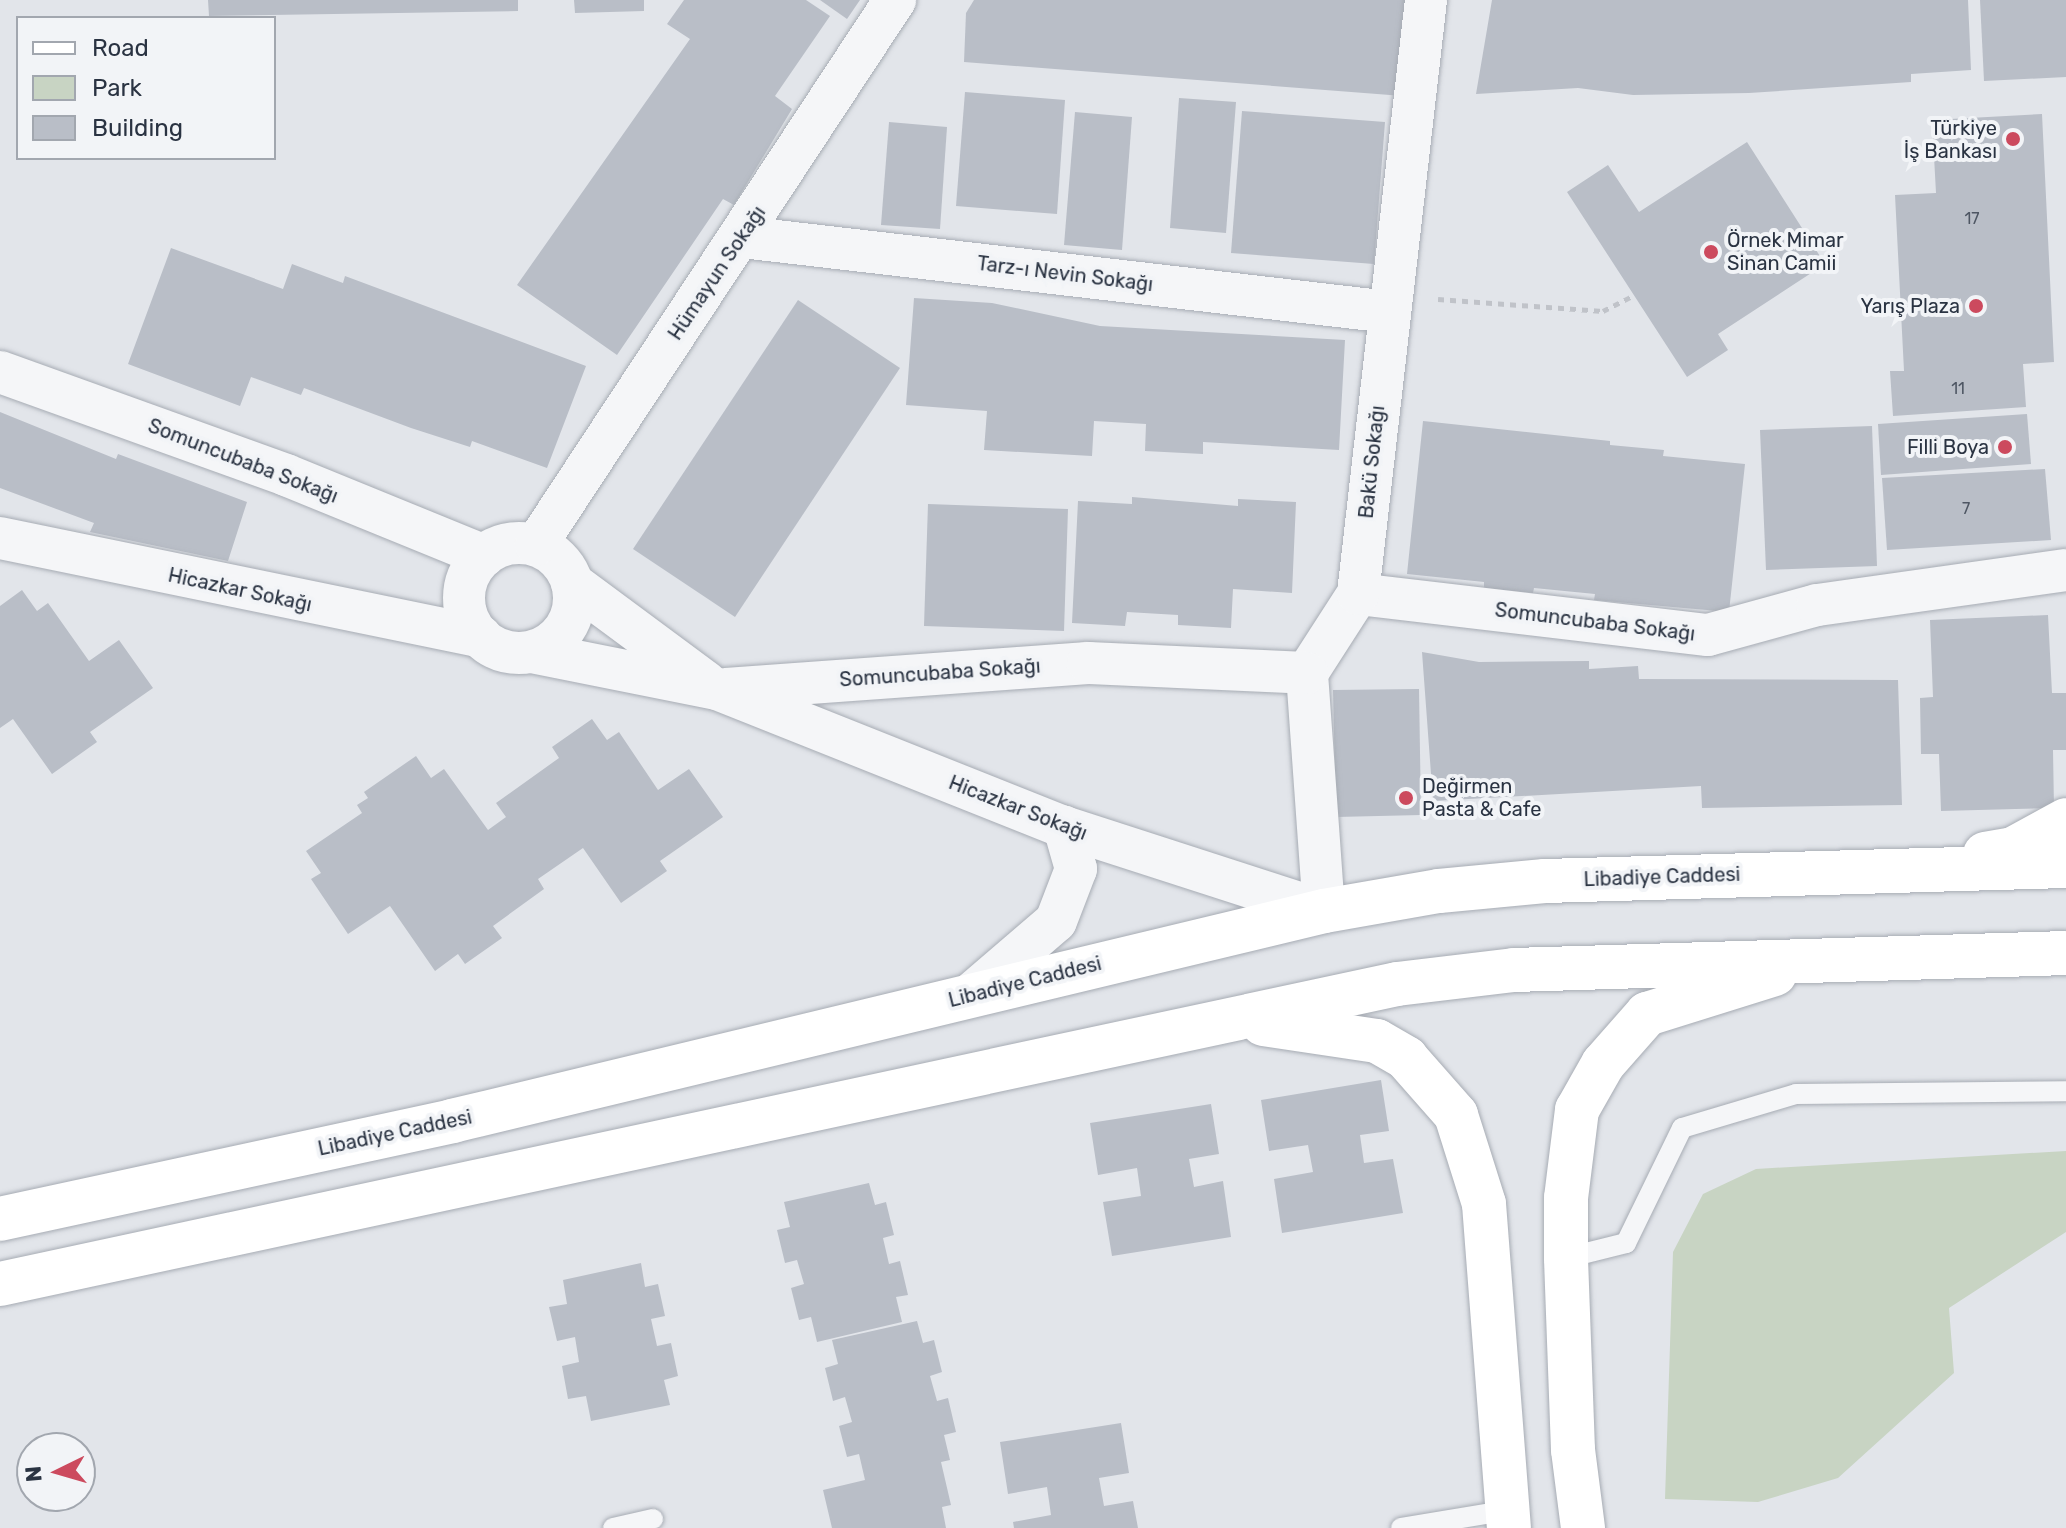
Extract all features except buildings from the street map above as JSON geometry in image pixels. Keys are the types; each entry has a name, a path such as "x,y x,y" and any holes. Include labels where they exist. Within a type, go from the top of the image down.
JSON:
{"main road":[{"path":"1899,869 2013,849 2066,820"},
{"name":"Libadiye Caddesi","path":"0,1219 452,1121 1324,911 1439,891 1545,881 2066,866"},
{"path":"0,1284 1397,984 1514,970 1833,956 2066,953"},
{"path":"1583,1528 1573,1450 1566,1258 1566,1198 1577,1110 1603,1064 1647,1014 1833,956"},
{"path":"1237,1020 1377,1041 1406,1058 1456,1115 1484,1204 1510,1519"}],"street":[{"name":"Hümayun Sokağı","path":"536,545 742,237 895,0"},
{"name":"Bakü Sokağı","path":"1307,673 1358,594 1426,0"},
{"name":"Tarz-ı Nevin Sokağı","path":"742,237 1390,304"},
{"name":"Somuncubaba Sokağı","path":"0,372 286,475 484,556"},
{"name":"Hicazkar Sokağı","path":"0,538 481,637"},
{"path":"517,542 536,545 559,560 572,583 570,619 554,640 531,652 496,648 481,637 470,623 466,588 484,556 517,542"},
{"name":"Somuncubaba Sokağı","path":"1358,594 1708,635 1817,605 2066,570"},
{"name":"Hicazkar Sokağı","path":"572,583 717,689"},
{"name":"Hicazkar Sokağı","path":"531,652 717,689 1064,827 1324,911"},
{"name":"Somuncubaba Sokağı","path":"717,689 1088,663 1176,663 1307,673"},
{"path":"1307,673 1324,911"},
{"path":"970,995 1056,921 1076,869 1064,827"}],"lane":[{"path":"1566,1258 1626,1243 1682,1128 1796,1094 2066,1091"},
{"path":"613,1528 653,1519"},
{"path":"1401,1528 1510,1519"}],"path":[{"path":"1390,304 1603,311 1634,295"}],"green space":[{"path":"2066,1151 2066,1232 1949,1308 1954,1373 1838,1478 1758,1502 1665,1499 1673,1252 1703,1194 1756,1169"}],"place":[{"name":"Türkiye İş Bankası","path":"2013,139"},
{"name":"Örnek Mimar Sinan Camii","path":"1711,252"},
{"name":"Yarış Plaza","path":"1976,306"},
{"name":"Filli Boya","path":"2005,447"},
{"name":"Değirmen Pasta & Cafe","path":"1406,798"}]}
